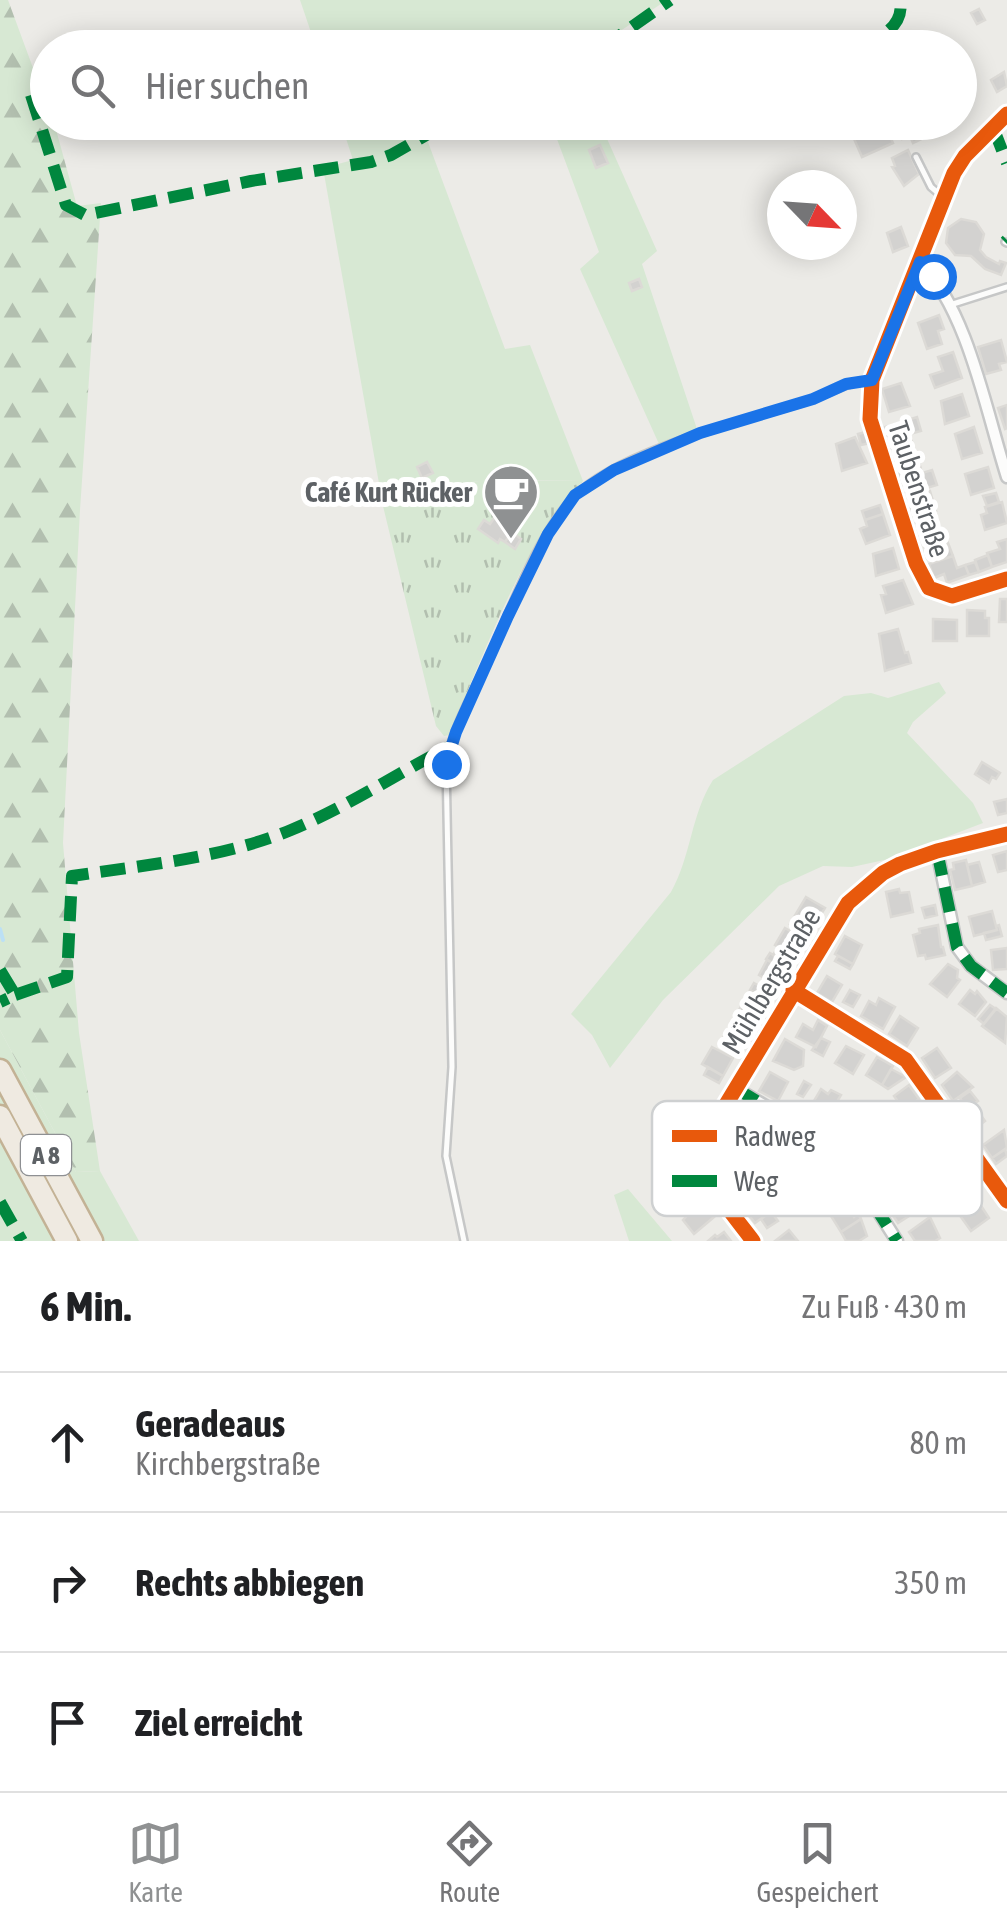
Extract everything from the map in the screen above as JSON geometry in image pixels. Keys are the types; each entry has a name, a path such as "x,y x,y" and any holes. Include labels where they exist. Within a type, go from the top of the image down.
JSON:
{"highway":[{"name":"A 8","path":"0,1070 92,1241"},
{"name":"A 8","path":"0,1116 66,1241"}],"street":[{"path":"872,380 944,198 965,156 1005,121"},
{"path":"920,262 951,305 1007,477"},
{"name":"Taubenstraße","path":"872,380 870,420 921,578 929,588 952,596 1007,579"},
{"name":"Mühlbergstraße","path":"727,1101 834,923 855,896 882,873 937,850 1007,834"},
{"path":"937,850 962,958 1007,993"},
{"path":"793,990 906,1060 935,1101"},
{"path":"735,1088 757,1101"},
{"path":"982,1166 1007,1201"},
{"path":"735,1216 753,1241"},
{"path":"882,1216 898,1241"}],"lane":[{"path":"916,157 931,187 944,198"},
{"path":"951,305 1007,287"},
{"path":"464,1241 446,1156 452,1067 446,764 456,732 508,616 561,512 592,483 700,433 813,399 846,384 872,380"}],"green space":[{"path":"0,0 8,0 30,60 30,140 59,140 77,206 101,203 63,843 79,1033 100,1171 76,1172 0,1030"},
{"path":"300,0 667,0 622,30 310,30"},
{"path":"347,140 427,140 505,349 530,345 583,481 455,484 431,488 383,506 323,168 353,160"},
{"path":"557,140 608,140 657,251 642,264 697,429 659,444 580,269 599,252"},
{"path":"485,480 583,481 562,505 524,566 449,735 444,736 436,726 383,506 408,493"},
{"path":"939,682 946,693 913,722 907,733 973,803 983,823 889,859 852,867 823,866 779,886 663,1000 610,1068 592,1035 571,1014 671,892 713,780 844,696 871,693 888,698"},
{"path":"0,1030 76,1172 100,1171 139,1241 0,1241"},
{"path":"628,1189 672,1241 629,1241 614,1195"}],"building":[{"path":"979,9 985,20 977,24 971,13"},
{"path":"1004,72 1007,86 997,92 991,80"},
{"path":"855,140 892,140 893,143 862,157"},
{"path":"600,145 608,163 596,168 589,150"},
{"path":"908,150 919,174 904,186 892,167 892,158"},
{"path":"961,219 976,222 984,234 980,250 986,257 1006,263 1001,275 985,269 971,256 955,255 946,243 948,228"},
{"path":"901,227 908,246 893,252 887,233"},
{"path":"639,279 642,287 632,291 629,283"},
{"path":"939,315 944,329 938,331 942,344 927,349 918,323"},
{"path":"1001,340 1007,362 999,364 1001,370 986,374 978,347"},
{"path":"953,352 962,378 935,388 930,375 943,371 938,357"},
{"path":"901,383 910,406 889,412 882,389"},
{"path":"962,394 969,416 945,424 941,401"},
{"path":"1007,405 1007,428 1005,429 998,408"},
{"path":"917,417 921,431 910,434 912,442 891,449 885,427"},
{"path":"974,427 982,453 962,459 955,434"},
{"path":"866,432 870,443 861,445 858,434"},
{"path":"855,437 867,463 842,471 836,444"},
{"path":"918,458 923,477 902,483 897,465"},
{"path":"427,462 433,473 422,478 417,467"},
{"path":"988,467 994,488 971,495 965,474"},
{"path":"932,470 937,485 927,488 922,473"},
{"path":"930,491 936,511 914,517 908,497"},
{"path":"996,493 999,502 987,506 983,496"},
{"path":"1002,502 1007,523 985,530 981,515 987,513 985,507"},
{"path":"880,505 883,514 865,520 862,511"},
{"path":"883,514 890,535 866,544 860,529 867,526 865,520"},
{"path":"494,518 506,523 512,532 505,542 500,539 498,543 478,529 484,520 490,524"},
{"path":"936,523 948,543 925,548 919,529"},
{"path":"512,532 521,539 515,549 505,542"},
{"path":"1007,539 1007,562 992,567 987,553 1000,549 997,542"},
{"path":"948,543 953,556 941,560 936,547"},
{"path":"893,548 899,569 876,576 873,554"},
{"path":"988,555 992,567 979,572 975,560"},
{"path":"953,556 957,568 965,565 969,575 947,583 944,574 934,578 929,564"},
{"path":"975,562 979,572 969,575 965,565"},
{"path":"903,580 913,604 886,613 883,586"},
{"path":"1000,599 1007,599 1007,622 999,622"},
{"path":"967,610 985,611 989,636 967,636"},
{"path":"933,619 957,620 957,641 933,641"},
{"path":"898,629 911,663 885,671 879,634"},
{"path":"982,762 1000,773 989,783 975,774"},
{"path":"1007,799 1007,813 998,815 994,802"},
{"path":"1007,851 1007,870 998,872 993,855"},
{"path":"966,860 972,886 955,890 950,870 954,869 953,863"},
{"path":"979,862 985,882 972,886 967,865"},
{"path":"899,889 900,893 909,892 913,912 891,917 886,892"},
{"path":"806,897 825,908 812,929 794,917"},
{"path":"935,905 937,915 925,918 922,908"},
{"path":"992,911 997,930 974,936 969,917"},
{"path":"794,917 806,925 802,932 790,924"},
{"path":"938,925 945,955 926,959 925,955 918,956 913,935 920,933 919,929"},
{"path":"999,925 1002,936 986,940 984,933 997,930"},
{"path":"785,928 804,939 794,956 775,945"},
{"path":"845,936 862,945 853,964 835,954"},
{"path":"778,947 788,952 783,961 773,955"},
{"path":"1007,948 1007,969 993,970 991,950"},
{"path":"770,953 786,962 782,968 766,959"},
{"path":"838,956 853,964 850,969 835,961"},
{"path":"767,960 782,968 778,986 759,975"},
{"path":"948,964 958,970 960,980 947,997 930,984"},
{"path":"827,976 842,985 832,1002 817,993"},
{"path":"754,983 766,990 762,996 750,990"},
{"path":"850,990 860,995 853,1007 843,1002"},
{"path":"970,990 975,994 977,991 986,1002 975,1016 959,1004"},
{"path":"750,991 765,999 757,1013 742,1005"},
{"path":"879,998 895,1007 883,1029 861,1016 869,1001 876,1005"},
{"path":"742,1005 751,1010 743,1023 734,1018"},
{"path":"990,1005 996,1009 984,1024 978,1019"},
{"path":"996,1008 1007,1017 1005,1043 982,1026"},
{"path":"900,1016 918,1028 907,1046 889,1034"},
{"path":"818,1020 827,1026 816,1047 796,1037 803,1024 813,1030"},
{"path":"733,1021 747,1028 741,1046 724,1036"},
{"path":"821,1038 830,1042 823,1056 812,1050"},
{"path":"785,1039 804,1050 803,1066 794,1070 773,1061"},
{"path":"846,1046 864,1055 853,1074 835,1063"},
{"path":"712,1047 733,1058 723,1076 702,1064"},
{"path":"937,1048 951,1068 935,1078 922,1058"},
{"path":"877,1057 893,1066 882,1085 866,1075"},
{"path":"708,1067 723,1076 719,1083 704,1075"},
{"path":"891,1069 906,1077 888,1089 882,1085"},
{"path":"770,1072 788,1082 778,1101 759,1091"},
{"path":"957,1072 973,1087 953,1101 942,1085"},
{"path":"804,1081 811,1085 803,1097 797,1094"},
{"path":"909,1085 919,1099 898,1101 894,1096"},
{"path":"821,1089 841,1095 837,1101 814,1101"},
{"path":"970,1091 978,1101 962,1101 960,1098"},
{"path":"1004,1130 1007,1148 992,1158 983,1145"},
{"path":"1005,1149 1007,1156 996,1164 992,1158"},
{"path":"982,1207 989,1218 971,1231 961,1217 982,1216"},
{"path":"687,1216 714,1217 694,1234 683,1220"},
{"path":"774,1216 778,1221 767,1228 761,1219"},
{"path":"831,1216 859,1216 861,1219 841,1232"},
{"path":"930,1217 940,1238 915,1241 909,1232"},
{"path":"861,1219 867,1236 859,1241 846,1241 841,1232"},
{"path":"789,1230 798,1241 775,1241"},
{"path":"724,1232 731,1241 708,1241 715,1235"}],"waterway":[{"path":"0,929 3,940"}],"marked path":[{"path":"628,30 670,0"},
{"path":"888,30 898,18 900,0"},
{"path":"993,127 1007,163"},
{"path":"45,140 66,205 85,215 251,181 371,162 417,140"},
{"path":"15,995 67,977 72,876 183,859 265,840 332,811 449,747"},
{"path":"937,851 957,947 971,966 1007,993"},
{"path":"0,970 15,995 0,1002"},
{"path":"735,1088 757,1101"},
{"path":"0,1202 22,1241"},
{"path":"881,1216 897,1241"}],"cycle path":[{"path":"1007,114 965,156 954,173 872,380 870,419 916,563 929,588 952,596 1007,579"},
{"path":"728,1101 848,903 900,864 1007,834"},
{"path":"793,990 906,1060 935,1101"},
{"path":"982,1166 1007,1201"},
{"path":"734,1216 753,1241"}],"place":[{"name":"Café Kurt Rücker","path":"511,541"}],"route":[{"path":"446,764 456,732 508,616 548,534 575,495 614,470 700,433 813,399 846,384 872,380 920,262 933,276"}]}
